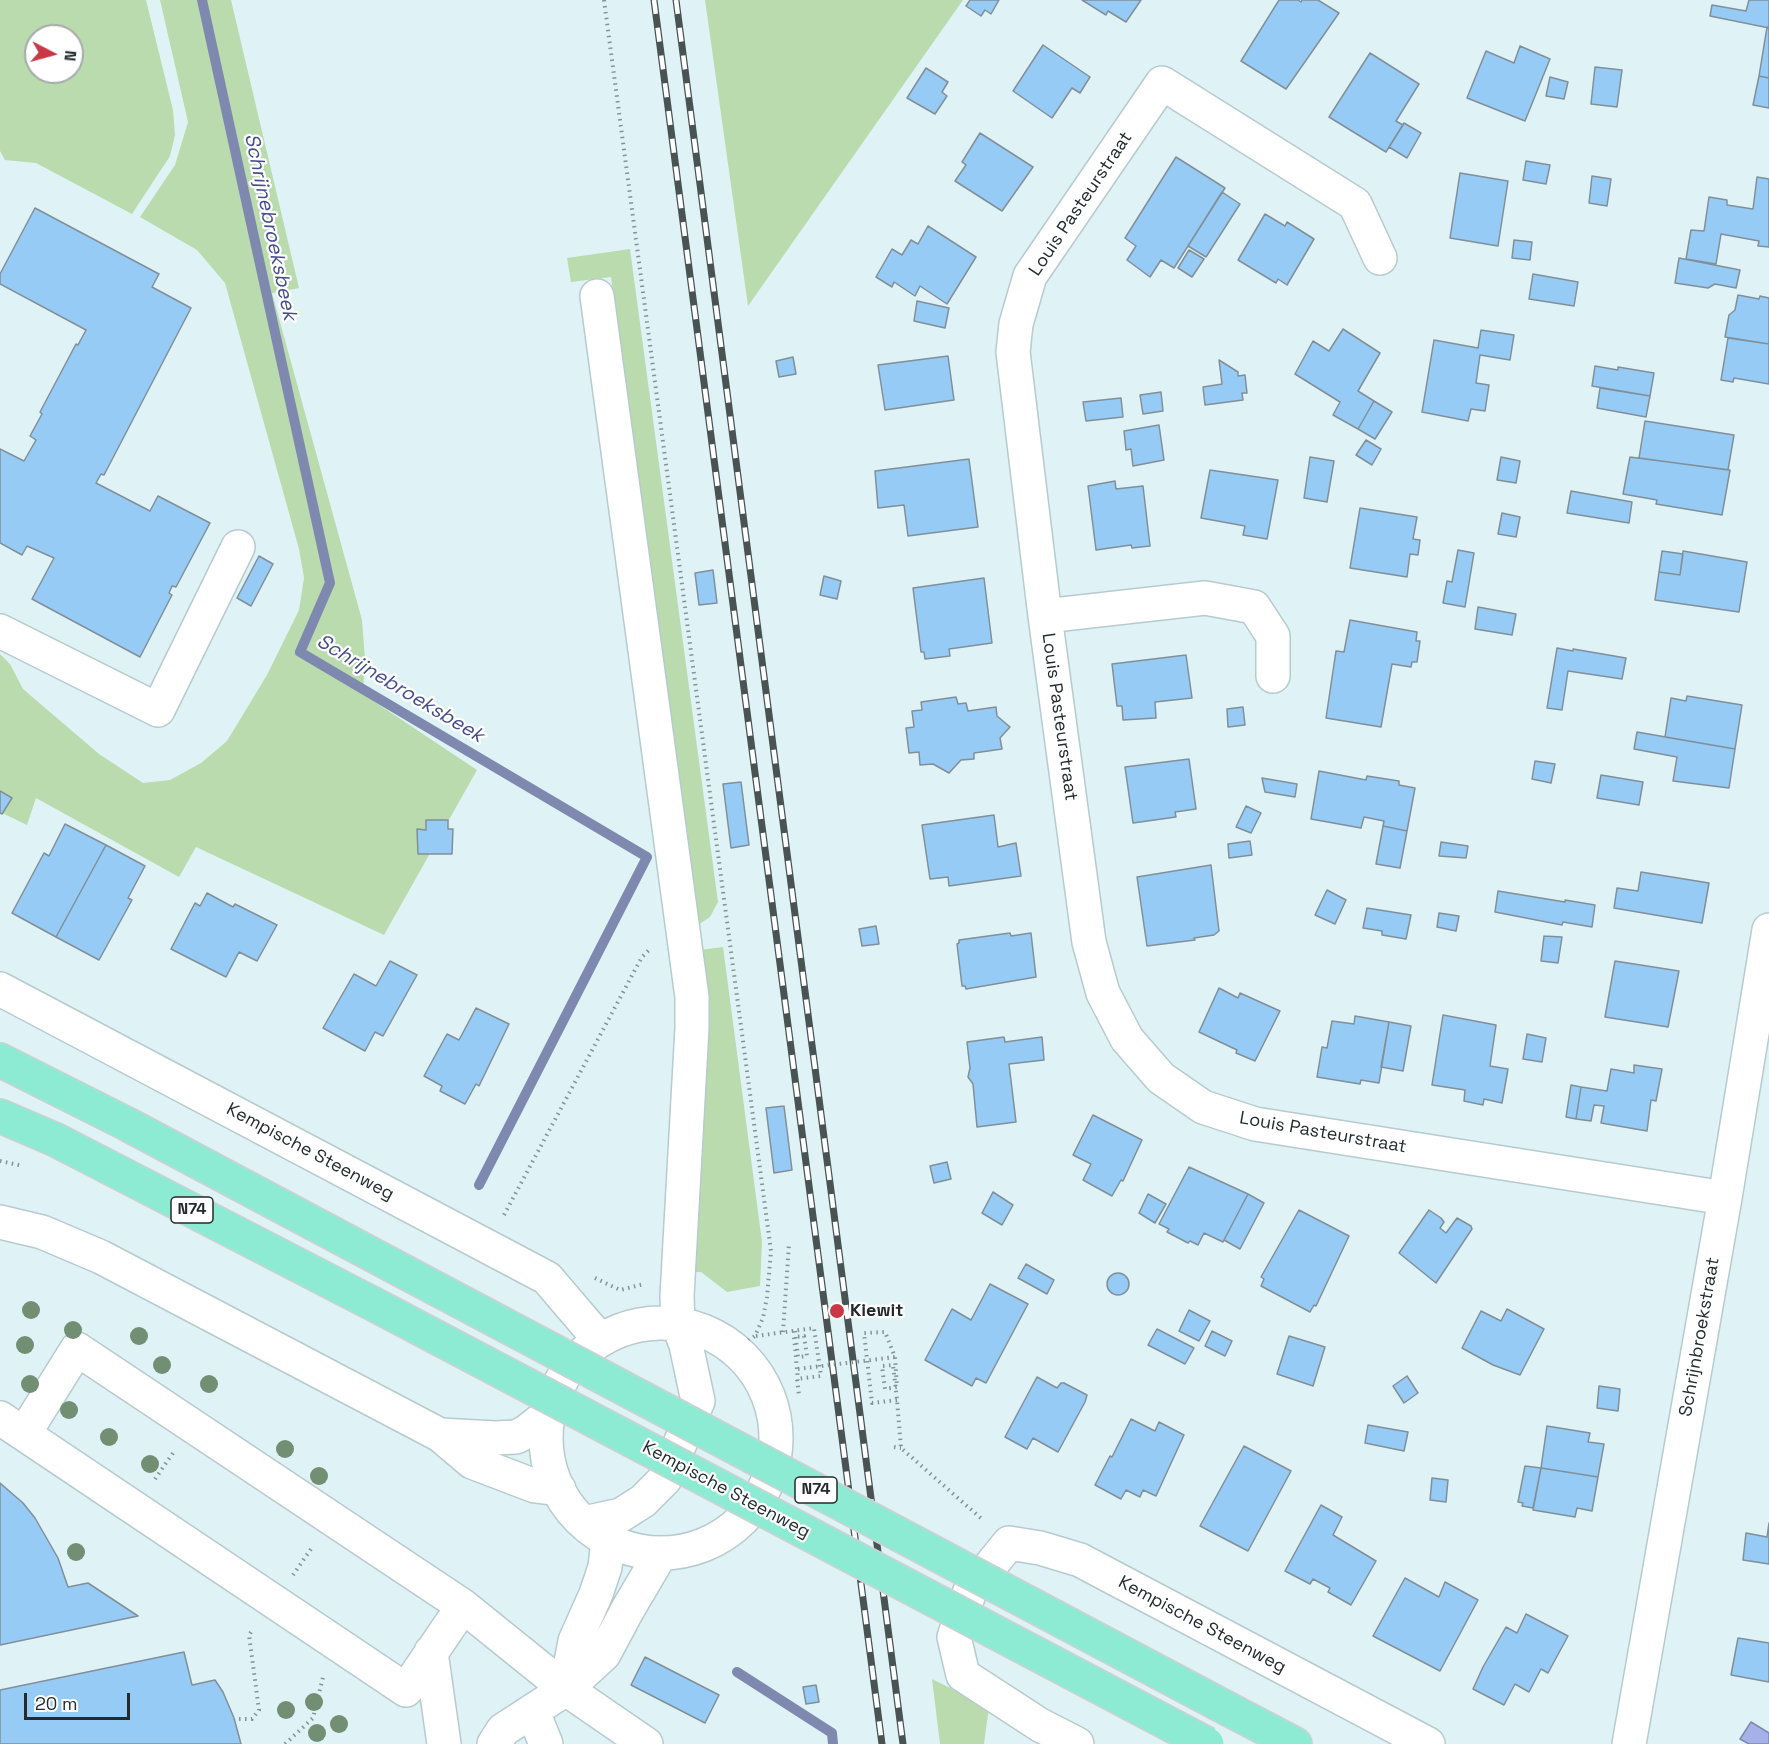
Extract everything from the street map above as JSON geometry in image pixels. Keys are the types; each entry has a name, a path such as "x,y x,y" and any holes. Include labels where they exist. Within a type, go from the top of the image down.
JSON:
{"main road":[{"name":"N74","path":"0,1060 127,1124 1295,1744"},
{"name":"Kempische Steenweg","path":"0,1116 56,1140 381,1308 1207,1744"}],"street":[{"name":"Louis Pasteurstraat","path":"1380,258 1355,204 1162,83 1030,276 1016,324 1013,352 1045,616 1089,942 1103,993 1127,1039 1161,1078 1203,1107 1255,1124 1725,1198"},
{"path":"596,1532 643,1501 665,1479 698,1401 686,1345 678,1324 678,1270 692,997 597,296"},
{"path":"0,631 158,710 238,547"},
{"name":"Louis Pasteurstraat","path":"1045,616 1205,598 1254,607 1273,636 1273,676"},
{"name":"Schrijnbroekstraat","path":"1629,1744 1725,1198 1769,930"},
{"name":"Kempische Steenweg","path":"0,988 547,1278 600,1340"},
{"path":"0,1222 42,1232 101,1257 440,1435 472,1462 535,1486 559,1490"},
{"path":"648,1323 678,1324 745,1343 750,1364 762,1381 774,1418 776,1435 775,1453 765,1487 745,1517 718,1538 689,1549 662,1553 626,1547 596,1532 570,1507 559,1490 547,1450 549,1414 562,1379 580,1356 600,1340 633,1326 648,1323"},
{"path":"463,1606 406,1690 12,1426 77,1349 463,1606 566,1689 646,1744"},
{"path":"440,1435 516,1437 549,1414"},
{"path":"566,1689 575,1641 605,1567 596,1532"},
{"path":"1009,1543 970,1591 954,1636 963,1675 1040,1725 1077,1744"},
{"name":"Kempische Steenweg","path":"1009,1543 1040,1548 1080,1560 1428,1744"},
{"path":"494,1744 503,1730 566,1689 604,1654 662,1553"},
{"path":"431,1652 444,1744"},
{"path":"533,1712 540,1744"},
{"path":"533,1712 546,1744"}],"path":[{"path":"604,0 771,1251 763,1318 745,1343"},
{"path":"488,1245 642,957 648,950 668,940 730,933"},
{"path":"783,1332 789,1244"},
{"path":"745,1343 783,1332 814,1328 821,1376 809,1377 797,1379 799,1395 798,1386 798,1377 798,1369 794,1337 804,1336 807,1356 798,1357 796,1340 795,1331"},
{"path":"897,1400 872,1403 864,1333 885,1332 895,1357 897,1387 891,1388 885,1389 882,1366 893,1365 895,1383 896,1391 897,1400 901,1448"},
{"path":"798,1369 895,1357"},
{"path":"135,1508 192,1426"},
{"path":"894,1447 901,1448 1009,1543"},
{"path":"239,1719 252,1719 259,1710 249,1635 332,1519"},
{"path":"285,1744 313,1718 333,1641"}],"green space":[{"path":"0,0 146,0 173,110 175,135 170,156 132,214 36,163 5,160 0,151"},
{"path":"160,0 231,0 299,288 272,293 362,620 365,659 363,694 477,770 384,935 196,847 179,877 36,798 27,825 0,812 0,654 10,664 23,689 99,754 143,783 170,780 201,763 227,741 267,675 299,610 304,578 299,549 225,283 197,250 140,217 175,165 188,122"},
{"path":"705,0 963,0 748,306"},
{"path":"630,249 718,902 710,917 698,925 611,277 571,282 567,258"},
{"path":"723,947 762,1242 760,1286 727,1292 701,1272 695,1272 700,950"},
{"path":"932,1679 989,1707 984,1744 940,1744"}],"water":[{"path":"1751,1722 1769,1733 1769,1744 1749,1744 1740,1739"}],"building":[{"path":"970,0 999,0 991,14 985,10 981,16 966,6"},
{"path":"1082,0 1141,0 1126,22 1108,11 1106,15"},
{"path":"1279,0 1301,2 1302,0 1318,0 1339,13 1286,89 1241,61"},
{"path":"1749,0 1769,0 1769,28 1710,16 1712,5 1746,11"},
{"path":"1767,27 1769,28 1769,78 1759,76"},
{"path":"1043,45 1090,77 1080,93 1072,88 1052,118 1013,91"},
{"path":"1520,46 1550,59 1525,121 1467,98 1486,51 1514,63"},
{"path":"1370,53 1419,84 1396,121 1403,125 1386,152 1329,117"},
{"path":"1595,67 1622,70 1617,107 1591,104"},
{"path":"926,68 948,82 942,92 947,96 935,114 907,98"},
{"path":"1759,76 1769,78 1769,108 1753,105"},
{"path":"1550,77 1568,82 1564,99 1546,96"},
{"path":"1404,123 1421,133 1407,158 1389,147"},
{"path":"980,133 1033,167 1002,211 955,181 966,165 962,162"},
{"path":"1176,157 1225,188 1174,268 1161,260 1150,277 1127,260 1136,246 1125,238"},
{"path":"1526,161 1550,165 1546,184 1523,180"},
{"path":"1460,173 1508,181 1498,246 1450,238"},
{"path":"1592,176 1611,179 1607,206 1589,203"},
{"path":"1757,177 1769,179 1769,247 1758,246 1759,241 1721,234 1716,264 1686,259 1691,230 1704,231 1709,197 1727,200 1727,205 1753,209"},
{"path":"1222,192 1240,204 1206,257 1188,246"},
{"path":"35,208 159,274 152,287 191,308 104,475 101,474 96,483 150,511 158,496 210,523 176,587 172,586 169,593 172,595 140,657 32,599 54,558 27,546 22,555 0,543 0,449 24,461 36,440 30,436 42,414 40,412 76,344 78,345 86,330 0,284 0,274"},
{"path":"1265,214 1285,226 1287,222 1314,239 1287,285 1278,279 1276,283 1238,260"},
{"path":"928,226 976,257 947,304 920,286 915,296 894,282 892,287 876,277 892,249 902,255 911,240 918,244"},
{"path":"1514,240 1532,242 1530,260 1512,258"},
{"path":"1189,250 1204,259 1192,277 1178,268"},
{"path":"1679,258 1740,270 1736,288 1715,284 1708,288 1675,283"},
{"path":"1533,274 1578,282 1574,306 1529,299"},
{"path":"1738,295 1759,299 1760,296 1769,298 1769,344 1725,337 1729,315 1735,310"},
{"path":"917,301 949,308 945,328 914,321"},
{"path":"1343,329 1380,353 1358,391 1374,401 1358,429 1333,415 1340,402 1295,374 1313,341 1329,351"},
{"path":"1481,330 1514,335 1510,360 1480,355 1476,383 1489,385 1485,411 1471,409 1468,421 1422,412 1434,340 1478,348"},
{"path":"1728,338 1769,344 1769,384 1734,378 1733,382 1721,380"},
{"path":"948,356 954,400 885,410 878,365"},
{"path":"793,357 796,374 779,377 776,361"},
{"path":"1219,360 1238,372 1238,376 1245,375 1247,393 1242,393 1243,400 1205,405 1203,387 1222,384"},
{"path":"1595,366 1654,373 1650,396 1592,386"},
{"path":"1600,388 1650,396 1646,417 1597,408"},
{"path":"1161,392 1163,411 1143,414 1140,395"},
{"path":"1121,398 1123,417 1086,421 1083,402"},
{"path":"1374,401 1392,412 1375,439 1358,429"},
{"path":"1645,421 1734,435 1728,470 1639,458"},
{"path":"1159,425 1164,460 1133,466 1131,449 1126,450 1124,431"},
{"path":"1366,440 1381,449 1372,465 1356,455"},
{"path":"1310,457 1334,461 1327,502 1304,498"},
{"path":"1501,457 1520,461 1516,483 1497,480"},
{"path":"1630,457 1730,470 1722,515 1656,504 1657,500 1623,494"},
{"path":"969,459 978,527 908,536 904,505 878,508 875,471"},
{"path":"1210,470 1278,480 1267,539 1243,535 1245,526 1201,518"},
{"path":"1115,481 1116,489 1143,486 1150,546 1132,548 1131,545 1096,550 1088,486"},
{"path":"1571,491 1632,502 1629,523 1567,513"},
{"path":"1360,508 1417,517 1413,539 1420,540 1418,555 1410,554 1407,577 1350,568"},
{"path":"1502,513 1520,517 1516,537 1498,534"},
{"path":"1458,550 1474,553 1465,607 1443,603 1447,581 1452,582"},
{"path":"1662,551 1683,554 1680,575 1659,572"},
{"path":"1683,551 1747,562 1739,612 1655,600 1659,572 1680,575"},
{"path":"259,556 273,564 251,606 237,598"},
{"path":"713,570 717,603 699,605 695,573"},
{"path":"824,576 841,581 837,599 820,595"},
{"path":"984,578 992,643 949,649 950,656 925,659 924,652 921,652 913,588"},
{"path":"1478,607 1516,614 1512,635 1475,629"},
{"path":"1350,620 1417,632 1416,641 1420,641 1417,662 1412,662 1411,667 1392,664 1381,727 1326,718 1336,651 1344,652"},
{"path":"1557,648 1626,658 1622,679 1568,671 1562,710 1547,708"},
{"path":"1186,655 1192,698 1155,702 1156,718 1123,720 1122,706 1117,706 1112,664"},
{"path":"1687,696 1742,705 1735,749 1665,737 1671,698 1686,701"},
{"path":"956,697 958,704 966,703 968,711 996,707 997,716 1010,727 1000,738 1002,749 974,753 974,759 961,760 949,773 933,764 920,765 919,752 909,753 906,728 914,727 912,711 922,710 921,702"},
{"path":"1243,707 1245,725 1228,727 1227,709"},
{"path":"1637,732 1735,749 1729,788 1673,781 1677,757 1634,749"},
{"path":"1189,759 1196,809 1175,812 1176,817 1133,823 1125,767"},
{"path":"1535,761 1555,764 1551,783 1532,779"},
{"path":"1319,771 1366,780 1367,776 1399,781 1399,785 1415,788 1407,831 1383,826 1384,821 1364,817 1361,828 1311,819"},
{"path":"1601,775 1643,782 1639,805 1597,798"},
{"path":"1262,778 1297,784 1295,797 1265,792"},
{"path":"741,782 749,845 731,848 723,784"},
{"path":"0,791 12,798 2,814 0,813"},
{"path":"1246,806 1261,813 1251,833 1236,827"},
{"path":"994,815 998,847 1016,843 1021,876 949,886 948,877 930,879 922,825"},
{"path":"426,820 448,820 448,829 453,829 452,854 418,854 417,829 426,830"},
{"path":"65,824 106,845 56,937 12,913 44,853 49,856"},
{"path":"1383,826 1407,831 1400,868 1376,864"},
{"path":"1250,841 1252,855 1229,858 1228,844"},
{"path":"1441,842 1468,846 1466,858 1439,856"},
{"path":"106,845 145,866 128,898 132,900 99,960 56,937"},
{"path":"1211,865 1219,931 1214,935 1194,938 1195,940 1147,946 1137,877"},
{"path":"1641,872 1709,883 1702,923 1614,908 1617,888 1638,891"},
{"path":"1327,890 1346,900 1335,924 1315,915"},
{"path":"1498,891 1595,905 1592,927 1563,922 1562,925 1495,912"},
{"path":"207,893 233,907 235,904 277,925 257,961 239,952 226,977 171,949 195,903 200,906"},
{"path":"1367,908 1411,915 1406,939 1382,935 1382,931 1363,928"},
{"path":"1439,913 1459,916 1456,931 1437,927"},
{"path":"876,926 879,944 862,946 859,929"},
{"path":"1010,933 1011,936 1031,933 1036,977 966,989 962,986 957,944 959,940"},
{"path":"1544,936 1562,937 1558,963 1541,961"},
{"path":"390,961 417,975 383,1036 375,1032 365,1051 323,1028 354,974 376,986"},
{"path":"1615,961 1679,971 1668,1027 1605,1017"},
{"path":"1219,988 1238,998 1240,993 1280,1011 1255,1061 1199,1032"},
{"path":"476,1008 509,1024 479,1086 476,1084 465,1104 440,1091 442,1086 424,1076 447,1034 459,1040"},
{"path":"1443,1015 1496,1025 1490,1066 1508,1069 1502,1103 1484,1099 1483,1105 1464,1101 1465,1090 1432,1085"},
{"path":"1355,1016 1389,1022 1379,1083 1361,1080 1360,1084 1317,1077 1322,1047 1327,1048 1332,1021 1354,1024"},
{"path":"1389,1022 1411,1026 1403,1071 1381,1067"},
{"path":"1527,1034 1546,1038 1542,1062 1523,1059"},
{"path":"1004,1037 1005,1042 1042,1037 1044,1060 1009,1064 1016,1122 977,1127 973,1084 968,1077 970,1068 967,1042"},
{"path":"1634,1065 1662,1069 1656,1101 1651,1100 1647,1131 1601,1123 1604,1106 1594,1105 1591,1121 1576,1119 1581,1087 1607,1091 1611,1069 1634,1073"},
{"path":"1571,1085 1581,1087 1576,1119 1566,1117"},
{"path":"784,1106 792,1170 774,1173 766,1108"},
{"path":"1093,1115 1142,1140 1123,1181 1121,1180 1112,1196 1083,1180 1091,1164 1073,1155"},
{"path":"947,1162 951,1179 934,1183 930,1166"},
{"path":"1189,1167 1248,1194 1223,1242 1204,1233 1198,1245 1190,1241 1188,1243 1167,1232 1169,1229 1159,1224"},
{"path":"993,1192 1013,1205 1002,1225 982,1213"},
{"path":"1148,1194 1166,1204 1155,1223 1139,1213"},
{"path":"1248,1194 1264,1203 1240,1249 1224,1240"},
{"path":"1299,1210 1349,1236 1316,1306 1314,1305 1310,1312 1261,1286 1264,1279 1261,1277"},
{"path":"1429,1210 1444,1222 1440,1228 1446,1233 1457,1218 1471,1226 1472,1229 1436,1283 1399,1253"},
{"path":"1026,1264 1054,1280 1047,1294 1018,1278"},
{"path":"1118,1273 1128,1280 1129,1284 1122,1294 1118,1295 1108,1288 1107,1284 1114,1274"},
{"path":"990,1284 1028,1304 986,1383 976,1378 972,1386 925,1360 952,1309 971,1320"},
{"path":"1507,1309 1544,1329 1520,1375 1493,1365 1462,1348 1481,1311 1501,1321"},
{"path":"1189,1310 1210,1321 1199,1341 1179,1331"},
{"path":"1157,1329 1194,1348 1185,1364 1148,1345"},
{"path":"1212,1331 1232,1341 1225,1356 1205,1346"},
{"path":"1289,1336 1325,1347 1313,1386 1277,1374"},
{"path":"1407,1376 1418,1393 1404,1403 1393,1386"},
{"path":"1037,1377 1057,1388 1064,1383 1087,1395 1058,1452 1033,1438 1027,1449 1005,1437"},
{"path":"1599,1386 1620,1389 1618,1411 1597,1408"},
{"path":"1131,1419 1155,1431 1159,1422 1184,1435 1156,1496 1143,1490 1140,1497 1126,1490 1121,1499 1095,1485"},
{"path":"1368,1425 1408,1432 1404,1451 1365,1443"},
{"path":"1547,1426 1590,1433 1588,1442 1604,1444 1598,1477 1541,1468"},
{"path":"1244,1446 1291,1471 1248,1551 1200,1526"},
{"path":"1525,1466 1541,1468 1533,1508 1522,1506 1523,1503 1518,1502"},
{"path":"1541,1468 1598,1477 1592,1511 1577,1508 1575,1517 1533,1510"},
{"path":"1432,1478 1448,1480 1446,1502 1430,1500"},
{"path":"0,1483 23,1503 35,1518 58,1558 68,1587 88,1583 138,1616 0,1645"},
{"path":"1321,1505 1342,1517 1333,1535 1376,1561 1351,1605 1328,1592 1330,1588 1313,1579 1310,1584 1285,1571"},
{"path":"1769,1523 1769,1564 1743,1560 1746,1533 1767,1537"},
{"path":"1405,1578 1439,1597 1445,1582 1478,1600 1440,1671 1373,1636"},
{"path":"1526,1614 1568,1636 1548,1673 1541,1669 1529,1692 1515,1684 1504,1705 1473,1689 1506,1627 1517,1633"},
{"path":"1738,1638 1769,1643 1769,1682 1731,1675"},
{"path":"184,1652 192,1685 215,1680 223,1692 234,1718 241,1744 0,1744 0,1690"},
{"path":"645,1657 719,1695 705,1723 631,1685"},
{"path":"816,1685 819,1702 806,1704 803,1687"}],"waterway":[{"name":"Schrijnebroeksbeek","path":"202,0 330,583 300,652 647,857 479,1185"},
{"name":"Schrijnebroeksbeek","path":"737,1672 832,1733 833,1744"}],"railway":[{"path":"654,0 882,1744"},
{"path":"676,0 903,1744"}],"place":[{"name":"Kiewit","path":"837,1311"}]}
